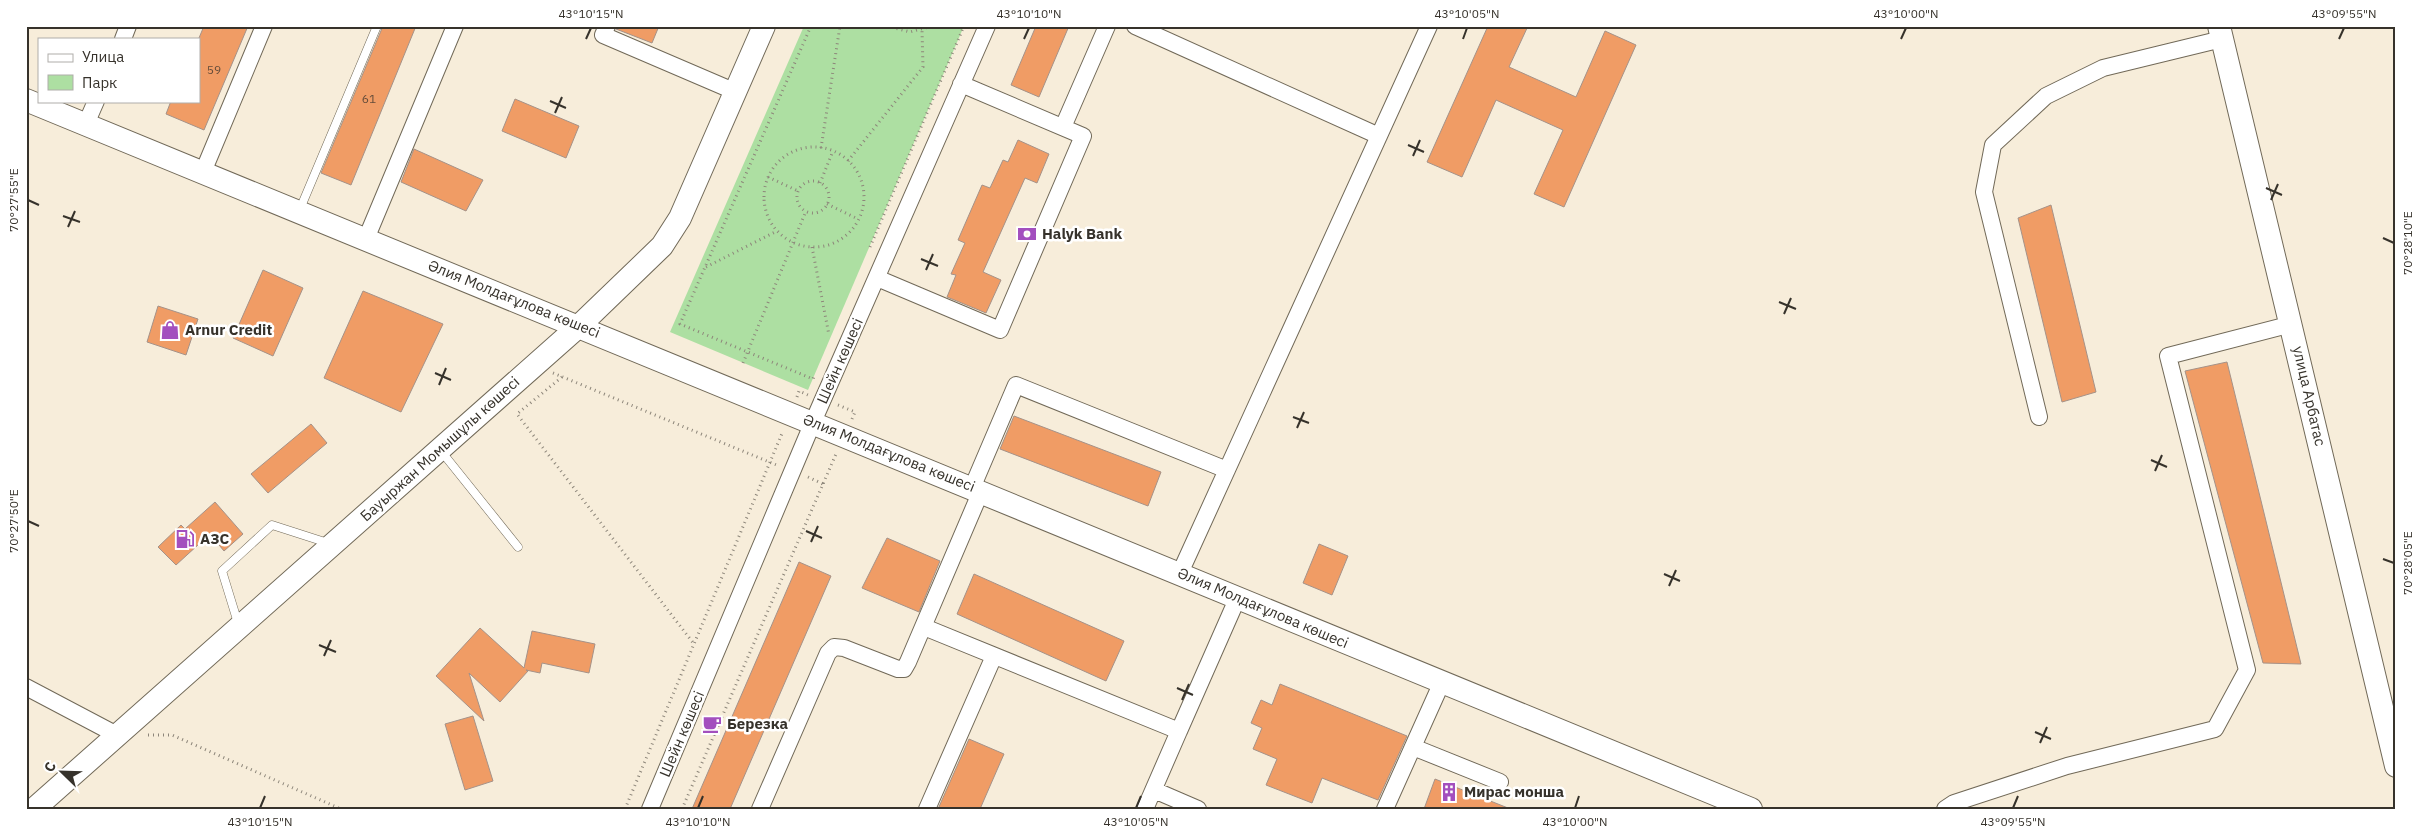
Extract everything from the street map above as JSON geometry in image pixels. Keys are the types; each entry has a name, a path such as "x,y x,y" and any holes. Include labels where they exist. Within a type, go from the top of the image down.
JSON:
{"street":[{"path":"123,38 128,26"},
{"path":"203,172 264,26"},
{"path":"366,239 455,26"},
{"path":"607,26 604,36 736,92"},
{"name":"Бауыржан Момышұлы көшесі","path":"34,809 579,326 662,246 680,218 694,190 764,26"},
{"name":"Шейн көшесі","path":"650,809 814,422 987,26"},
{"path":"1063,127 1107,26"},
{"path":"1135,26 1379,136"},
{"path":"1180,573 1429,26"},
{"path":"2039,417 1984,192 1993,145 2046,96 2103,68 2220,32"},
{"name":"улица Арбатас","path":"2220,32 2292,324 2396,766"},
{"path":"876,278 1000,330 1083,136 961,84"},
{"name":"Әлия Молдағұлова көшесі","path":"26,100 814,422 1751,809"},
{"path":"86,124 96,102"},
{"path":"1945,809 1954,803 2068,766 2215,729 2247,670 2168,356 2292,324"},
{"path":"760,809 828,653 834,647 844,648 898,669 904,668 924,628 1016,385 1227,470"},
{"path":"1145,809 1238,597"},
{"path":"924,628 1179,731"},
{"path":"927,809 994,656"},
{"path":"1386,809 1442,682"},
{"path":"26,687 117,735"},
{"path":"1414,747 1500,782"},
{"path":"1154,790 1198,809"}],"lane":[{"path":"299,211 377,26"},
{"path":"440,449 518,547"},
{"path":"239,627 222,571 272,525 332,545"}],"path":[{"path":"811,26 680,324 813,379 817,370"},
{"path":"821,148 840,26"},
{"path":"888,27 910,32 932,26"},
{"path":"867,253 964,26"},
{"path":"848,161 923,67 922,30"},
{"path":"810,147 833,151 848,161 862,183 864,200 858,219 851,230 839,241 824,246 812,247 793,243 777,231 770,222 764,206 764,190 768,177 779,161 793,151 810,147"},
{"path":"820,182 833,151"},
{"path":"768,177 798,191"},
{"path":"810,181 820,182 827,189 827,204 820,212 806,211 798,202 798,191 810,181"},
{"path":"827,204 858,219"},
{"path":"743,363 806,211"},
{"path":"705,268 777,231"},
{"path":"812,247 830,334 829,343"},
{"path":"694,644 517,414 562,377 823,484"},
{"path":"682,809 844,435"},
{"path":"117,735 172,735 341,809"}],"green space":[{"path":"804,26 964,26 808,390 670,332"}],"building":[{"path":"204,26 248,26 204,130 166,114 171,102 200,102 199,38"},
{"path":"383,26 416,26 351,185 321,173"},
{"path":"617,26 659,26 652,43 616,29"},
{"path":"1036,26 1069,26 1039,97 1011,85"},
{"path":"1488,26 1528,26 1509,67 1576,97 1605,31 1636,45 1564,207 1534,194 1563,130 1496,100 1462,177 1427,162"},
{"path":"515,99 579,126 566,158 502,131"},
{"path":"1018,140 1049,154 1037,183 1025,178 983,272 1001,280 986,313 947,297 956,275 951,274 965,243 958,240 982,185 990,188 1003,160 1008,162"},
{"path":"414,149 483,180 466,211 401,182"},
{"path":"2051,205 2096,392 2062,402 2018,218"},
{"path":"263,270 303,288 273,356 233,338"},
{"path":"363,291 443,324 401,412 324,378"},
{"path":"158,306 198,319 186,355 147,342"},
{"path":"2227,362 2301,664 2263,663 2185,371"},
{"path":"1014,416 1161,472 1148,506 1000,449"},
{"path":"311,424 327,443 268,493 251,474"},
{"path":"215,502 243,534 224,551 210,534 176,565 158,547 181,525 185,529"},
{"path":"887,538 940,561 919,612 862,588"},
{"path":"1319,544 1348,556 1332,595 1303,583"},
{"path":"799,562 831,576 730,809 692,809"},
{"path":"974,574 1124,641 1106,681 957,614"},
{"path":"480,628 524,668 532,631 595,644 589,673 542,663 540,673 526,670 528,671 500,702 469,673 484,721 436,676"},
{"path":"1280,684 1407,736 1378,800 1322,778 1312,803 1266,785 1277,759 1253,749 1262,728 1251,723 1261,700 1272,705"},
{"path":"473,716 493,781 465,790 445,724"},
{"path":"969,739 1004,754 980,809 938,809"},
{"name":"Мирас монша","path":"1435,779 1508,808 1508,809 1424,809"}],"place":[{"name":"Halyk Bank","path":"1027,234"},
{"name":"Arnur Credit","path":"170,330"},
{"name":"АЗС","path":"185,539"},
{"name":"Березка","path":"712,724"},
{"name":"Мирас монша","path":"1449,792"}]}
